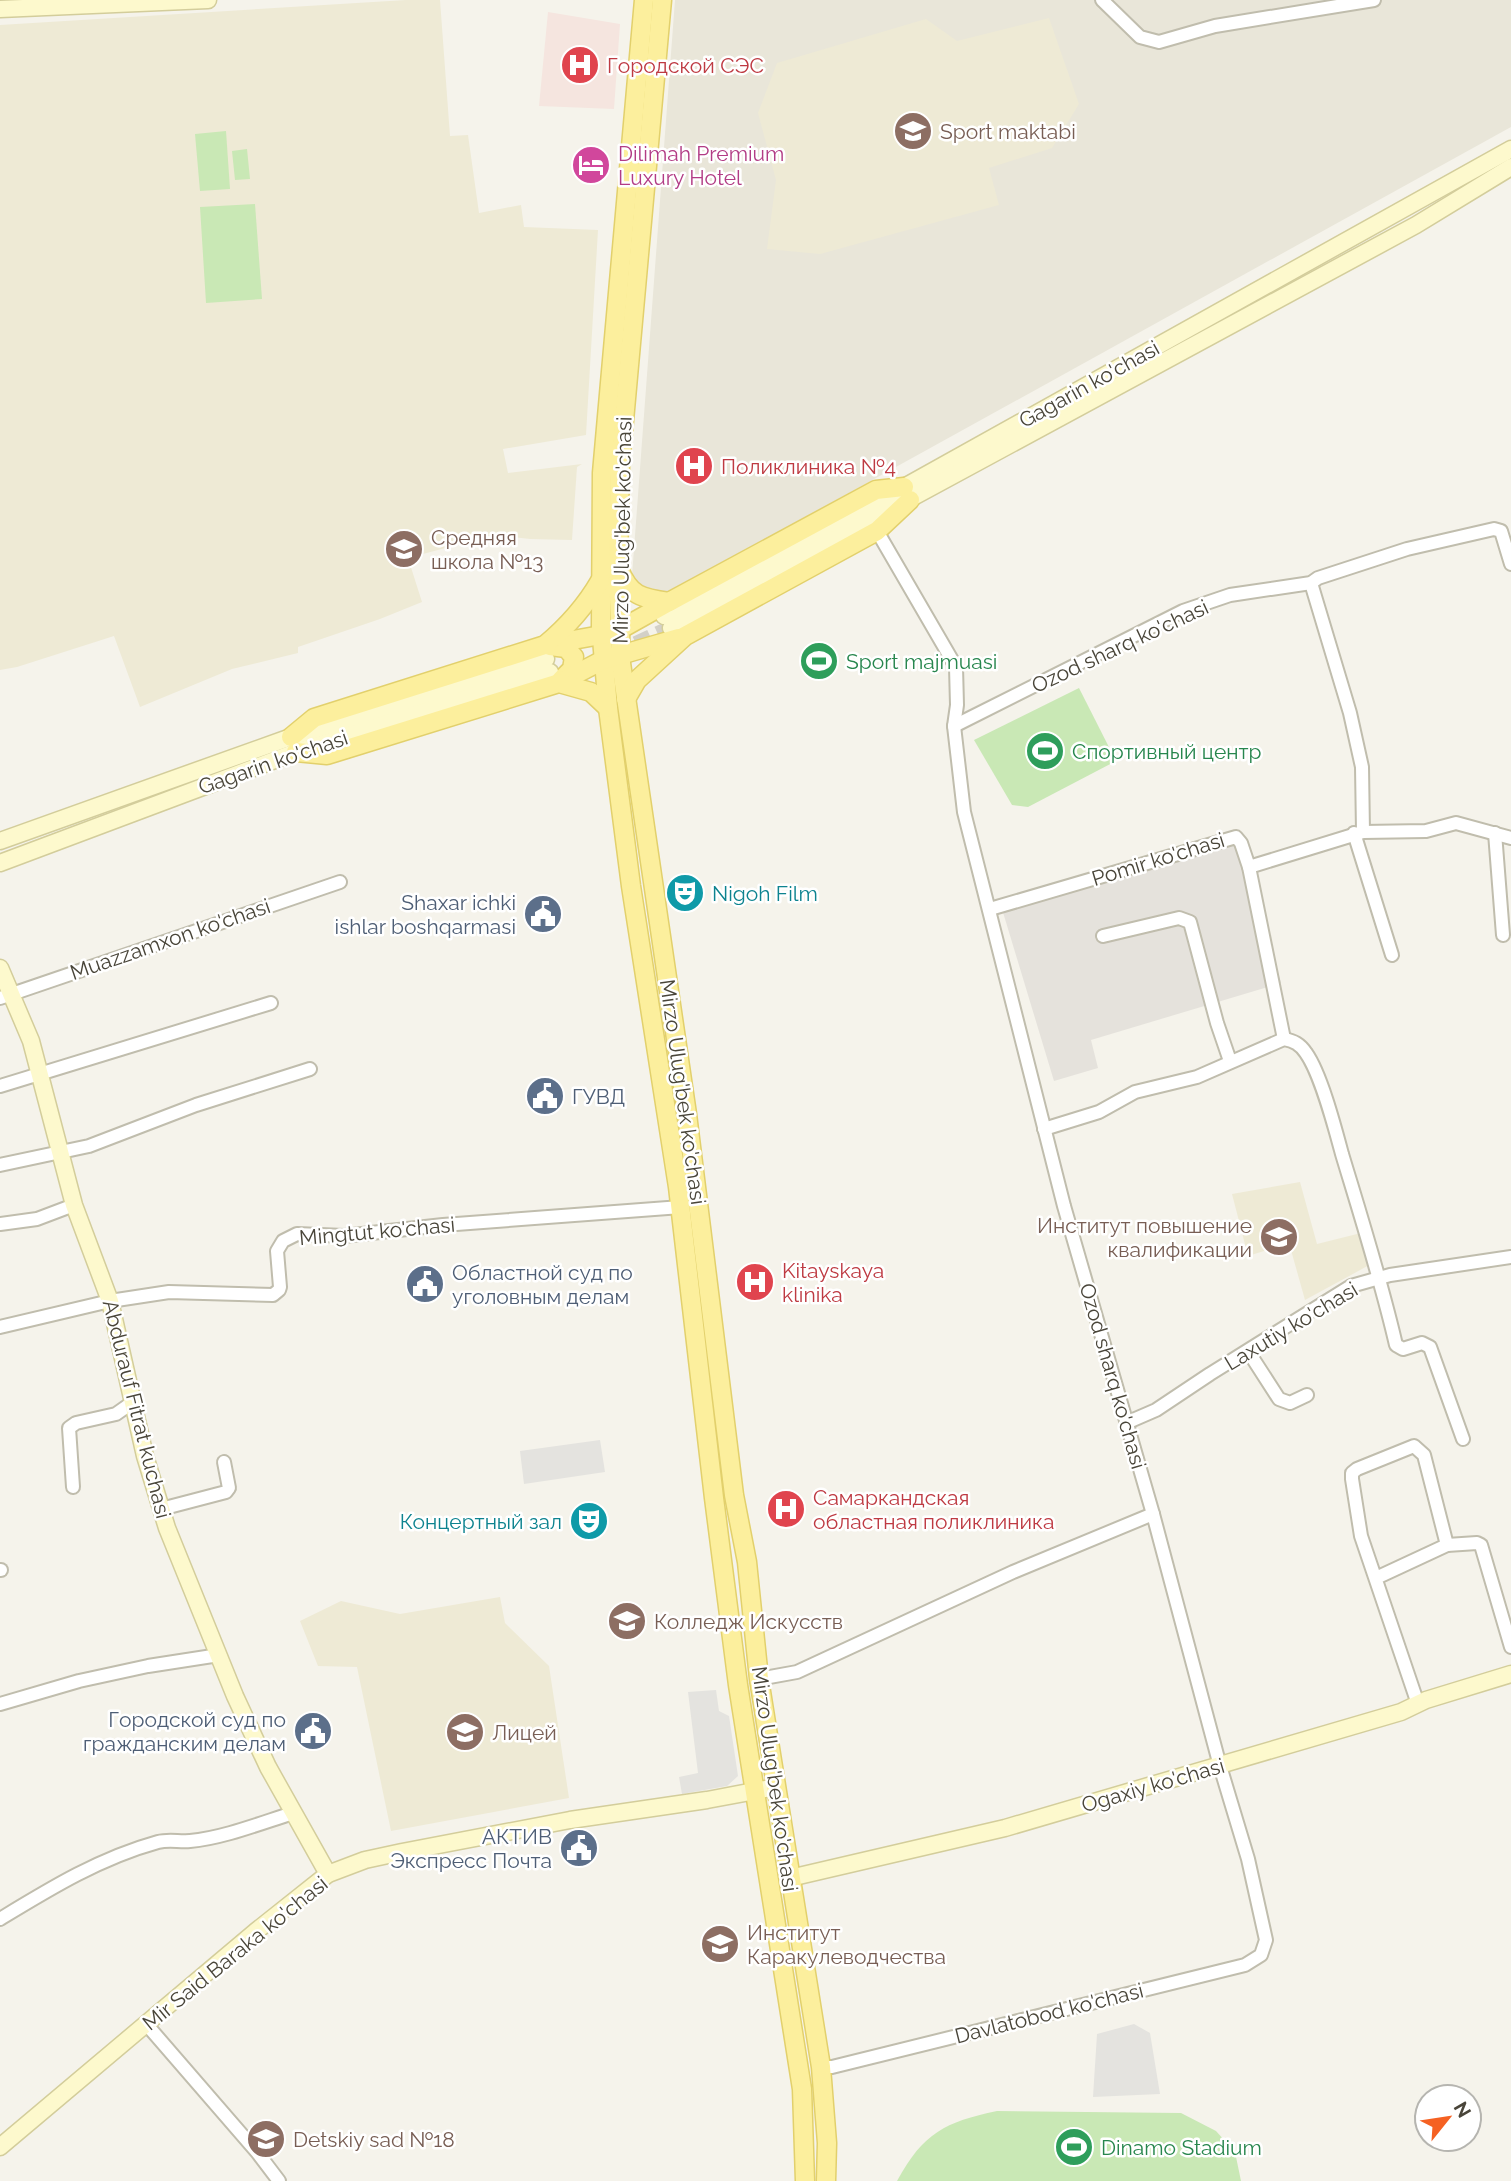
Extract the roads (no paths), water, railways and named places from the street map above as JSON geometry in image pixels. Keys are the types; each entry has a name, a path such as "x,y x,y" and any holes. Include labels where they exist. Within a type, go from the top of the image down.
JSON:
{"main road":[{"name":"Mirzo Ulug'bek ko'chasi","path":"643,0 602,472 601,578 612,658 608,708 631,886 681,1207 721,1560 802,2089 805,2181"},
{"name":"Mirzo Ulug'bek ko'chasi","path":"610,633 618,566 622,437 662,0"},
{"path":"907,493 876,490 672,621 612,658 550,665 314,718 293,745 327,755 550,665 610,633 672,621 877,531 907,493"},
{"path":"618,566 626,585 672,621"},
{"path":"550,665 574,619 588,602 601,578"},
{"path":"626,699 672,621"},
{"name":"Mirzo Ulug'bek ko'chasi","path":"612,658 626,699 687,1114 734,1495 747,1562 759,1679 821,2067 827,2143 826,2181"},
{"path":"550,665 592,691 608,708"}],"street":[{"path":"0,9 77,3 208,0"},
{"path":"1101,0 1140,37 1159,42 1215,26 1374,0"},
{"name":"Gagarin ko'chasi","path":"907,493 1511,149"},
{"name":"Gagarin ko'chasi","path":"672,621 907,493 1416,225 1511,167"},
{"name":"Ozod sharq ko'chasi","path":"954,726 1183,611 1230,595 1311,583 1318,578 1407,549 1494,529 1501,531 1511,564"},
{"name":"Ozod sharq ko'chasi","path":"877,531 956,667 957,705 954,726 964,812 1064,1206 1237,1819 1266,1940"},
{"path":"1311,583 1350,713 1362,767 1359,833 1392,955"},
{"name":"Gagarin ko'chasi","path":"0,841 293,745"},
{"name":"Gagarin ko'chasi","path":"0,863 293,745"},
{"name":"Pomir ko'chasi","path":"990,909 1232,837 1236,837 1241,843 1249,867 1359,833 1426,831 1456,823 1511,838"},
{"path":"1495,833 1503,935"},
{"path":"1249,867 1284,1039"},
{"name":"Muazzamxon ko'chasi","path":"5,996 340,882"},
{"path":"1102,936 1179,918 1190,922 1230,1061"},
{"name":"Abdurauf Fitrat kuchasi","path":"0,968 5,996 31,1041 74,1205 110,1301 145,1456 161,1508 219,1656 268,1768 328,1874"},
{"path":"0,1086 271,1003"},
{"path":"1044,1129 1099,1112 1135,1092 1198,1077 1284,1039 1296,1042 1313,1067 1380,1278 1396,1345 1403,1349 1422,1343 1430,1347 1463,1439"},
{"path":"0,1165 89,1146 251,1086 310,1069"},
{"path":"0,1224 37,1219 74,1205"},
{"name":"Mingtut ko'chasi","path":"0,1327 110,1301 169,1292 273,1295 280,1287 278,1251 283,1241 297,1234 344,1236 443,1225 681,1207"},
{"name":"Laxutiy ko'chasi","path":"1126,1423 1156,1410 1351,1286 1380,1278 1511,1257"},
{"path":"1248,1351 1279,1399 1290,1403 1307,1395"},
{"path":"73,1487 69,1428 76,1423 116,1414 133,1402"},
{"path":"1418,1704 1361,1536 1352,1473 1414,1446 1420,1449 1424,1455 1447,1545"},
{"path":"161,1508 226,1492 229,1488 224,1462"},
{"path":"759,1679 805,1668 1013,1572 1153,1514"},
{"path":"1376,1578 1447,1545 1481,1545 1511,1647"},
{"path":"0,1704 79,1681 148,1666 219,1656"},
{"name":"Ogaxiy ko'chasi","path":"790,1878 1005,1828 1401,1712 1511,1674"},
{"name":"Mir Said Baraka ko'chasi","path":"0,2147 255,1932 328,1874 365,1860 402,1852 570,1820 776,1787"},
{"path":"0,1919 74,1875 105,1860 162,1841 188,1841 293,1813"},
{"name":"Davlatobod ko'chasi","path":"821,2067 832,2067 1245,1965 1261,1955 1266,1940"},
{"path":"147,2025 279,2181"}],"tunnel":[{"path":"636,644 671,628"}],"place":[{"name":"Городской СЭС","path":"580,65"},
{"name":"Sport maktabi","path":"913,131"},
{"name":"Dilimah Premium Luxury Hotel","path":"591,165"},
{"name":"Поликлиника №4","path":"694,466"},
{"name":"Средняя школа №13","path":"404,549"},
{"name":"Sport majmuasi","path":"819,661"},
{"name":"Спортивный центр","path":"1045,751"},
{"name":"Nigoh Film","path":"685,893"},
{"name":"Shaxar ichki ishlar boshqarmasi","path":"543,914"},
{"name":"ГУВД","path":"545,1096"},
{"name":"Институт повышение квалификации","path":"1279,1237"},
{"name":"Kitayskaya klinika","path":"755,1282"},
{"name":"Областной суд по уголовным делам","path":"425,1284"},
{"name":"Самаркандская областная поликлиника","path":"786,1509"},
{"name":"Концертный зал","path":"589,1521"},
{"name":"Колледж Искусств","path":"627,1621"},
{"name":"Городской суд по гражданским делам","path":"313,1731"},
{"name":"Лицей","path":"465,1732"},
{"name":"АКТИВ Экспресс Почта","path":"579,1848"},
{"name":"Институт Каракулеводчества","path":"720,1944"},
{"name":"Detskiy sad №18","path":"266,2139"},
{"name":"Dinamo Stadium","path":"1074,2147"}]}
